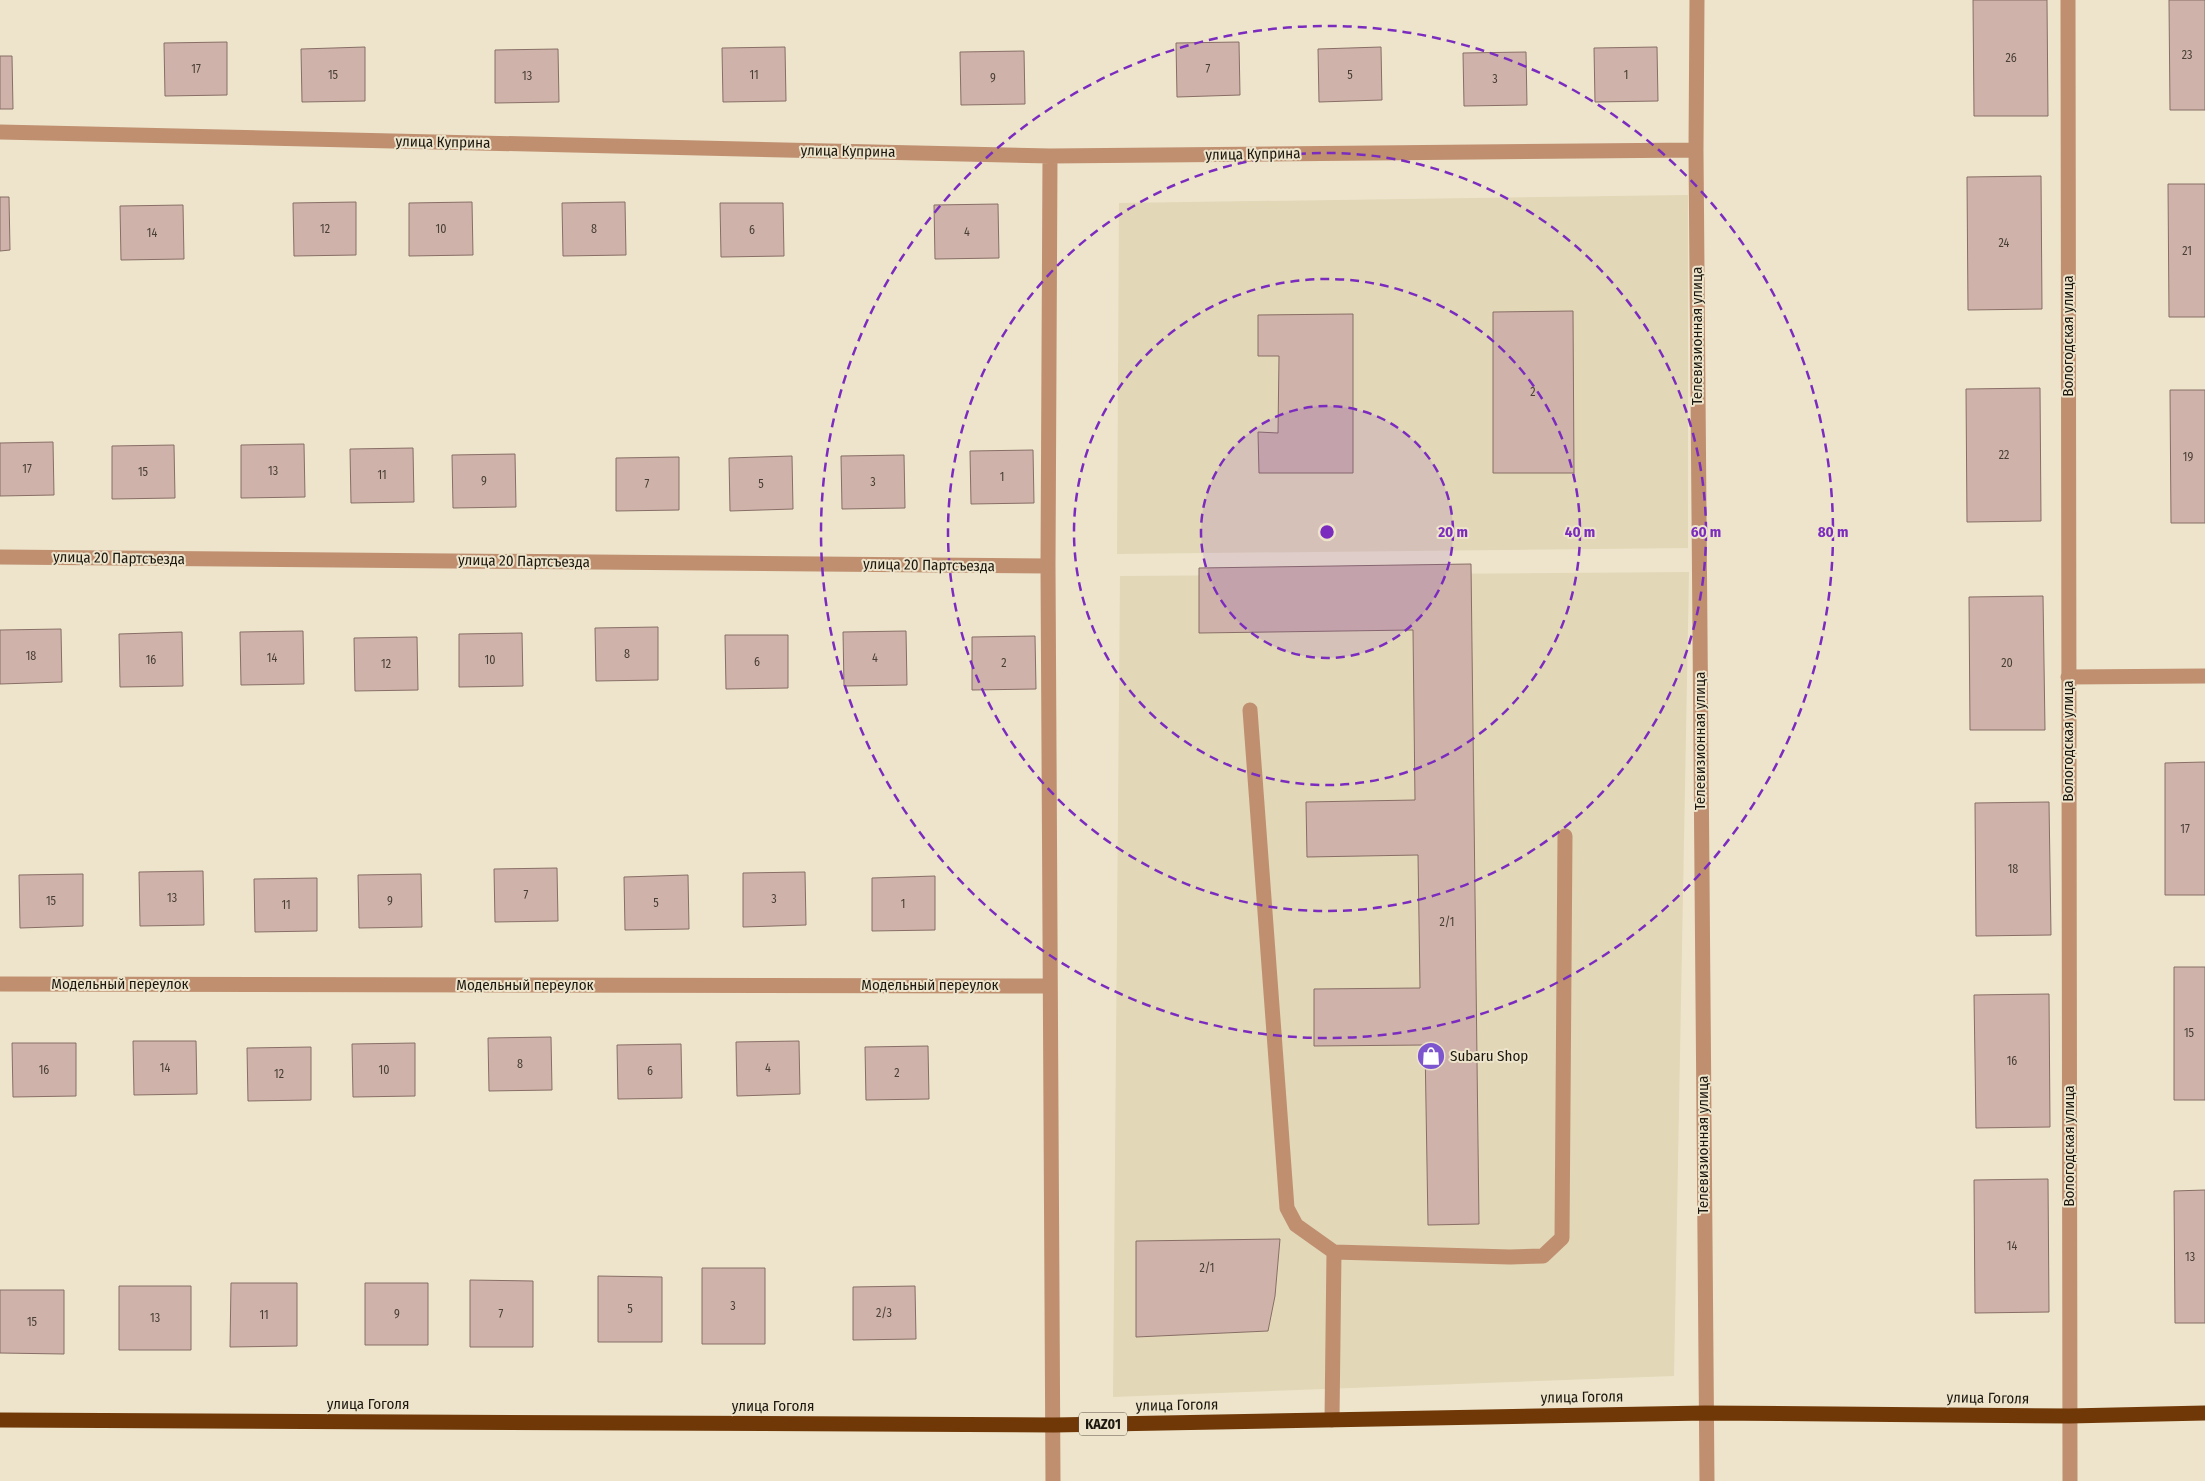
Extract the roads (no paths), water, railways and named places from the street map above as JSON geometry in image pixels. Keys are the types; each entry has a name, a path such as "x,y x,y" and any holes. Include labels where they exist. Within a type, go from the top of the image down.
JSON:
{"highway":[{"name":"улица Гоголя","path":"0,1420 1054,1425 1705,1412 2069,1416 2205,1413"}],"street":[{"name":"Телевизионная улица","path":"1697,0 1696,150 1706,1481"},
{"name":"Вологодская улица","path":"2068,0 2070,1481"},
{"name":"улица Куприна","path":"0,132 1050,156 1696,150"},
{"path":"1050,156 1048,566 1053,1481"},
{"name":"улица 20 Партсъезда","path":"0,556 1048,566"},
{"path":"2068,677 2205,676"},
{"path":"1250,710 1287,1208 1296,1225 1334,1252 1510,1258 1543,1256 1562,1238 1565,836"},
{"name":"Модельный переулок","path":"0,984 1049,986"},
{"path":"1332,1420 1334,1252"}],"place":[{"name":"Subaru Shop","path":"1431,1056"}]}
